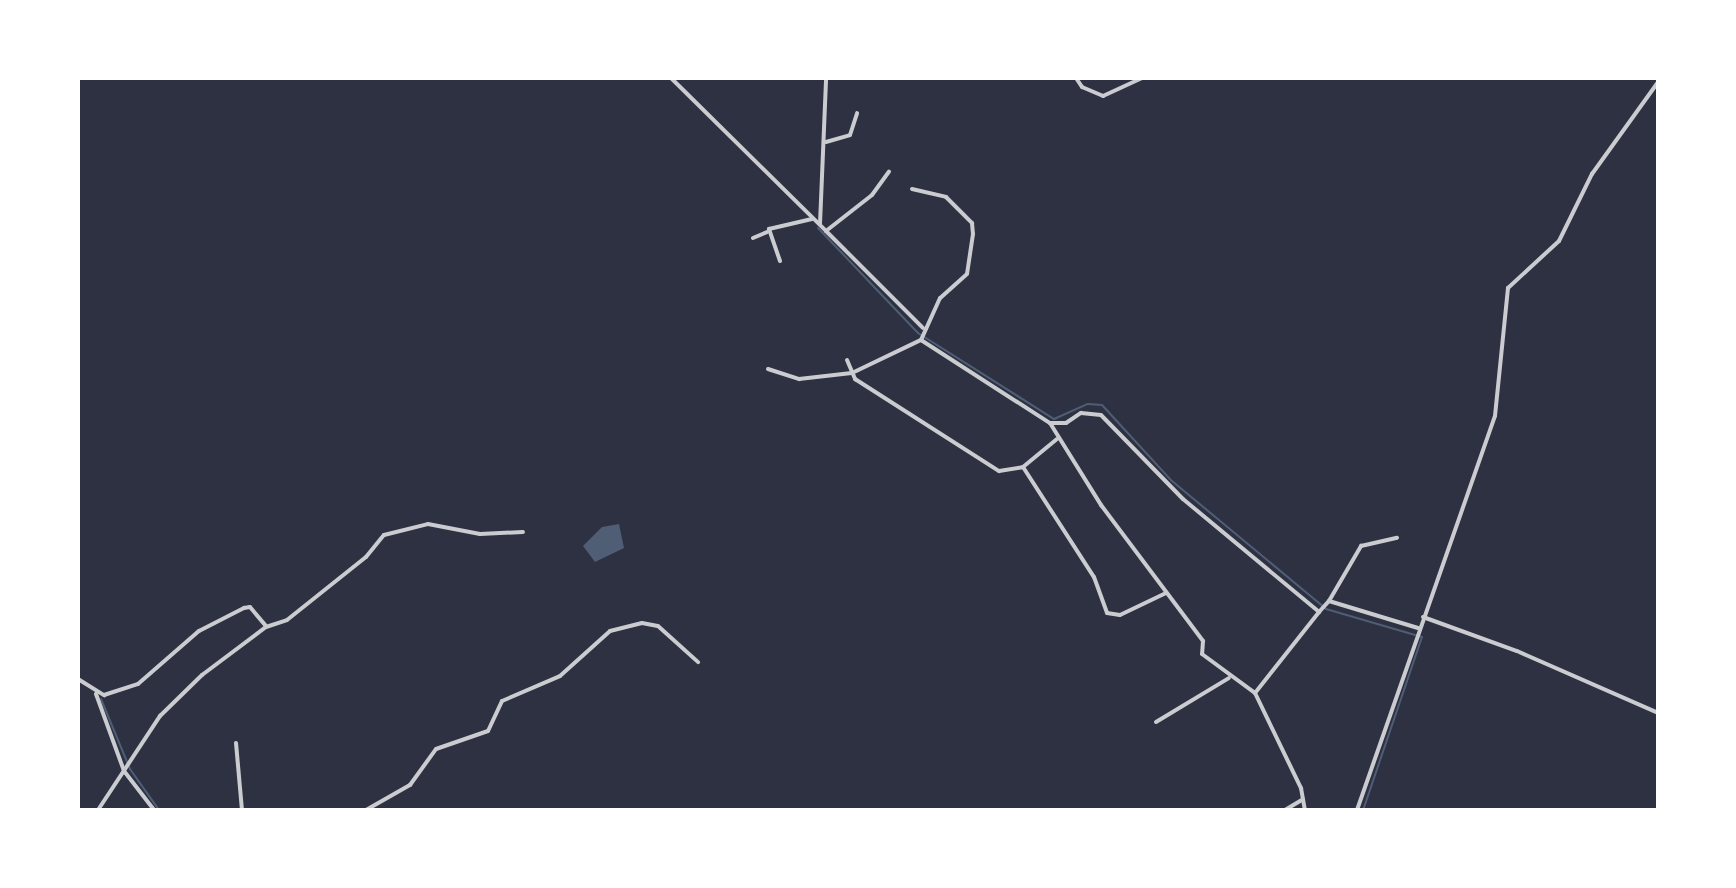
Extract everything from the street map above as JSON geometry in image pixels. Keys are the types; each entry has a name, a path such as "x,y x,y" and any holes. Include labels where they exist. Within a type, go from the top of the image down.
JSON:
{"street":[{"path":"671,78 820,224 922,334 1050,423 1057,439 1203,641 1202,654 1229,678 1255,693 1303,799 1305,810"},
{"path":"820,224 826,142 826,78"},
{"path":"1076,78 1082,87 1103,96 1142,78"},
{"path":"1357,810 1495,416 1508,288 1559,241 1592,174 1658,82"},
{"path":"826,142 850,135 857,113"},
{"path":"826,231 872,195 889,172"},
{"path":"768,369 799,379 852,373 922,334 940,298 967,274 973,234 972,223 946,197 912,189"},
{"path":"753,238 812,219"},
{"path":"767,232 780,261"},
{"path":"847,360 852,373 986,466 999,471 1023,467 1057,439"},
{"path":"1050,423 1066,423 1081,413 1101,415 1183,499 1324,606 1417,633"},
{"path":"1023,467 1094,577 1107,613 1120,615 1166,593"},
{"path":"98,810 160,716 202,675 266,627 287,620 394,530 428,524 480,534 523,532"},
{"path":"1255,693 1324,606 1361,546 1397,538"},
{"path":"96,694 138,684 199,631 244,608 250,607 266,627"},
{"path":"1423,617 1517,651 1658,713"},
{"path":"366,810 410,785 436,749 488,731 502,701 560,676 610,631 642,623 658,626 698,662"},
{"path":"1156,722 1229,678"},
{"path":"78,679 96,694 124,771 154,810"},
{"path":"236,743 242,810"},
{"path":"1285,810 1303,799"}],"water":[{"path":"619,524 624,548 595,562 583,546 602,527"}],"waterway":[{"path":"818,228 918,333 1054,419 1088,404 1102,405 1172,481 1326,609 1422,637 1363,810"},
{"path":"101,699 130,769 159,810"}]}
